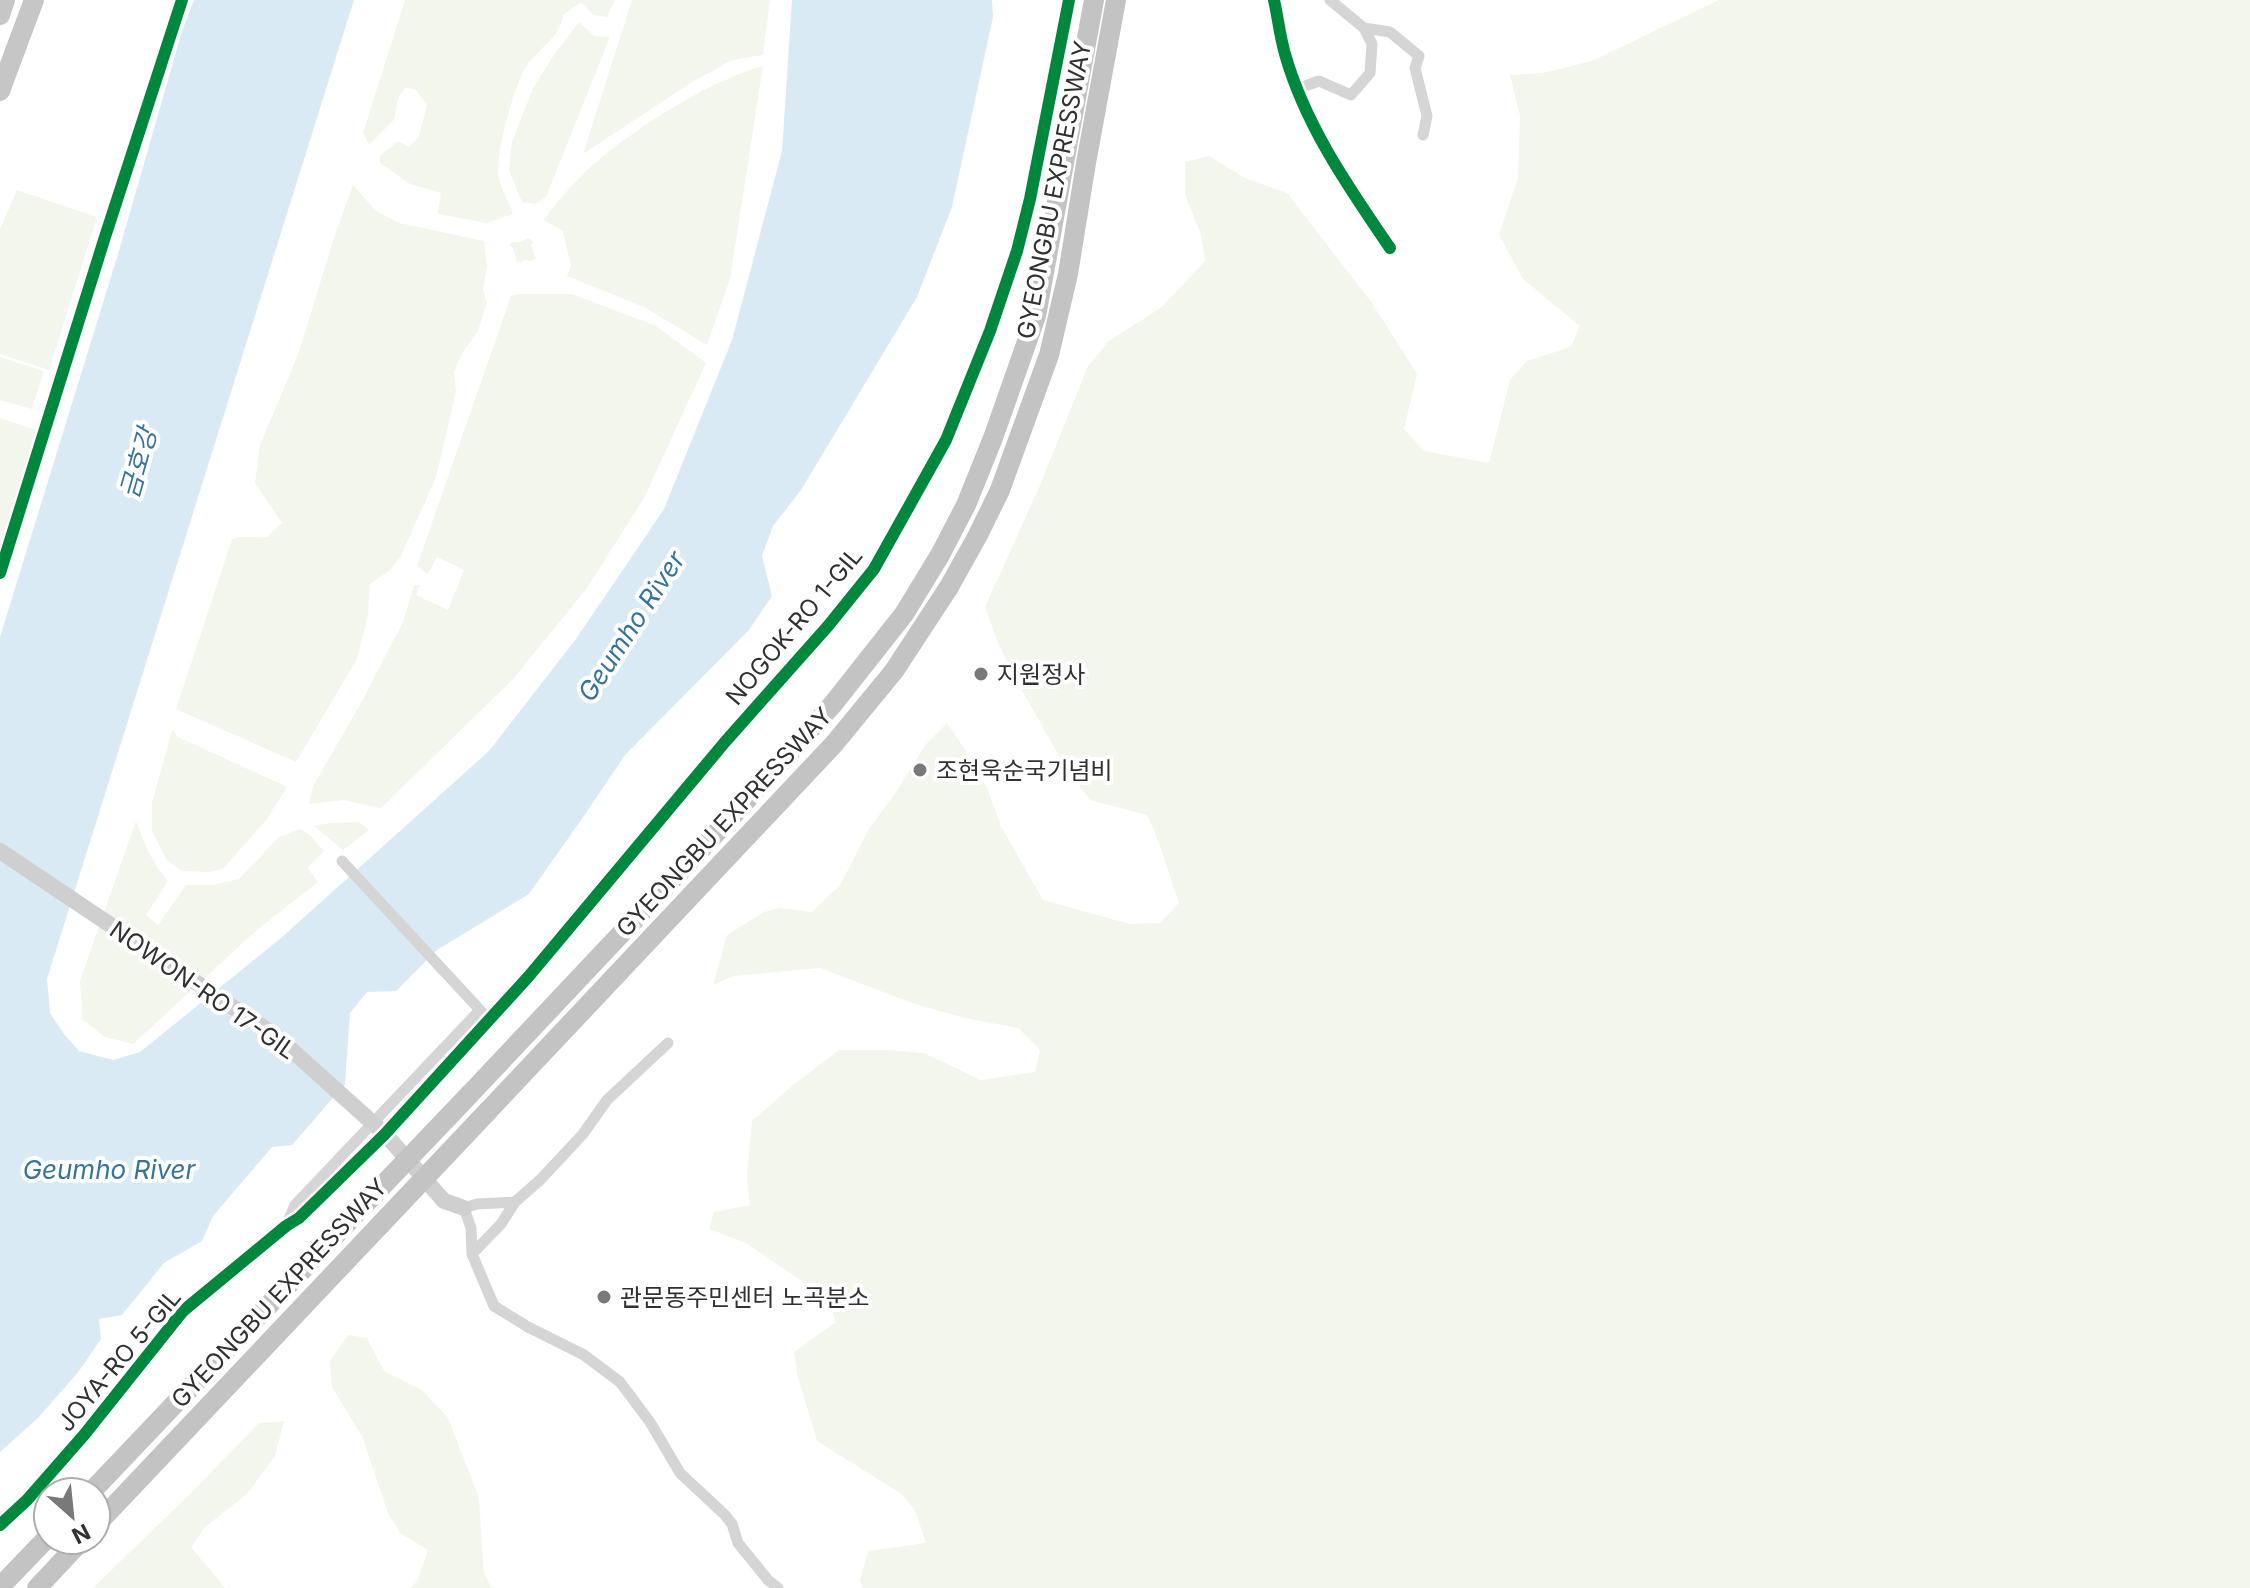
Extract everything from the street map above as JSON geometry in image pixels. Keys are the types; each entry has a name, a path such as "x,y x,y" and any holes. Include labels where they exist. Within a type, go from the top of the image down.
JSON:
{"highway":[{"path":"0,15 5,0"},
{"path":"0,91 34,0"},
{"name":"GYEONGBU EXPRESSWAY","path":"106,1476 734,814 833,704 904,614 966,505 1036,316 1094,0"},
{"name":"GYEONGBU EXPRESSWAY","path":"112,1508 834,744 894,671 949,587 978,535 1000,490 1049,355 1068,274 1116,0"},
{"path":"0,842 62,892"},
{"path":"0,861 62,892"},
{"path":"0,1587 32,1554"},
{"path":"37,1588 67,1556"}],"main road":[{"name":"NOWON-RO 17-GIL","path":"0,851 276,1036 385,1134 444,1201 464,1208"}],"street":[{"name":"NOGOK-RO 1-GIL","path":"385,1134 489,1021 874,569 946,440 999,305 1030,199 1069,0"},
{"path":"1274,0 1285,53 1297,89 1344,181 1390,248"},
{"path":"1297,89 1319,81 1351,95 1370,73 1372,44 1364,28 1330,0"},
{"path":"1364,28 1390,32 1419,56 1415,68 1427,116 1423,135"},
{"path":"342,861 489,1021"},
{"path":"286,1226 295,1205 480,1010"},
{"path":"472,1254 501,1224 515,1202 583,1134 607,1100 668,1043"},
{"name":"JOYA-RO 5-GIL","path":"0,1525 27,1500 84,1435 183,1311 299,1218 385,1134"},
{"path":"515,1202 477,1204 464,1208 471,1228 472,1254 494,1306 584,1355 620,1382 650,1422 680,1473 725,1515 732,1524 738,1543 778,1588"}],"shaded area":[{"path":"405,0 615,0 607,17 594,15 581,2 563,15 558,30 524,70 506,124 498,169 500,183 513,214 487,223 438,214 441,193 410,184 380,163 380,156 398,141 409,147 419,136 427,105 415,89 405,88 398,98 394,120 369,145 363,133"},
{"path":"632,0 770,0 763,55 732,60 692,82 583,154"},
{"path":"1719,0 2250,0 2250,1588 863,1588 860,1581 868,1551 926,1543 915,1510 900,1493 817,1441 797,1374 794,1352 836,1322 827,1298 746,1243 709,1229 714,1212 750,1205 747,1177 752,1121 839,1050 924,1053 981,1080 1035,1072 1040,1050 1018,1028 915,1004 820,968 733,976 713,985 727,935 764,912 780,908 812,912 840,885 869,829 926,744 947,723 987,788 1001,826 1043,900 1130,924 1160,923 1179,903 1147,815 1090,800 1066,768 1011,671 985,607 1038,490 1088,366 1109,341 1162,307 1205,261 1201,234 1185,195 1185,162 1209,156 1245,178 1287,193 1372,303 1417,374 1404,429 1424,451 1489,463 1510,380 1527,361 1571,347 1580,326 1522,278 1499,234 1518,178 1520,116 1510,75 1543,73 1592,61"},
{"path":"579,22 594,36 610,37 546,197 535,204 522,202 509,170 512,142 533,88"},
{"path":"763,66 730,279 707,345 644,307 567,276 571,266 563,231 543,220 574,183 617,145 665,112 716,84"},
{"path":"353,185 376,211 399,223 484,241 487,266 483,290 487,302 478,331 462,353 454,373 456,392 436,477 401,556 390,570 370,584 368,616 357,659 296,762 176,709 232,539 267,537 282,523 255,483 260,445 298,355"},
{"path":"17,190 97,217 49,370 0,354 0,229"},
{"path":"529,238 533,242 531,245 536,259 521,263 516,261 510,245"},
{"path":"572,294 656,326 706,363 644,498 587,588 513,679 381,808 344,800 309,804 313,786 403,622 414,585 420,585 416,595 448,610 464,570 437,557 428,574 417,566 511,296"},
{"path":"0,357 44,371 32,409 0,400"},
{"path":"0,418 38,431 0,556"},
{"path":"172,730 178,737 287,787 267,819 223,869 182,871 166,859 152,831 152,803"},
{"path":"136,821 157,867 168,881 146,915 158,925 186,885 213,885 239,879 278,838 300,829 324,851 307,868 318,882 258,929 133,1044 105,1037 83,1020 80,981"},
{"path":"359,822 369,830 343,850 314,826 330,823"},
{"path":"348,1335 367,1338 384,1371 422,1390 448,1418 479,1498 484,1574 492,1588 411,1588 418,1579 428,1550 400,1533 388,1513 362,1436 332,1387 330,1361"},
{"path":"284,1421 275,1456 247,1494 205,1527 191,1547 225,1588 93,1588 259,1423"}],"water":[{"name":"Geumho River","path":"194,0 354,0 47,979 50,1013 64,1034 79,1051 113,1060 140,1052 281,938 489,751 576,639 664,509 732,340 782,151 792,0 992,0 993,17 952,207 917,297 801,490 773,526 762,556 772,596 749,630 625,755 529,894 437,950 396,991 367,992 350,1013 345,1084 292,1145 272,1147 213,1216 202,1241 164,1263 122,1315 99,1319 101,1339 79,1371 39,1417 0,1452 0,637 118,254 182,31"}],"cycle path":[{"path":"0,573 182,0"},
{"path":"0,1525 27,1500 84,1435 183,1311 299,1218 385,1134 529,976 874,569 946,440 990,331 1017,251 1030,199 1069,0"},
{"path":"1274,0 1285,54 1304,106 1344,179 1390,248"}],"place":[{"name":"지원정사","path":"981,674"},
{"name":"조현욱순국기념비","path":"920,770"},
{"name":"관문동주민센터 노곡분소","path":"604,1297"}],"water label":[{"name":"금호강","path":"138,463"}]}
